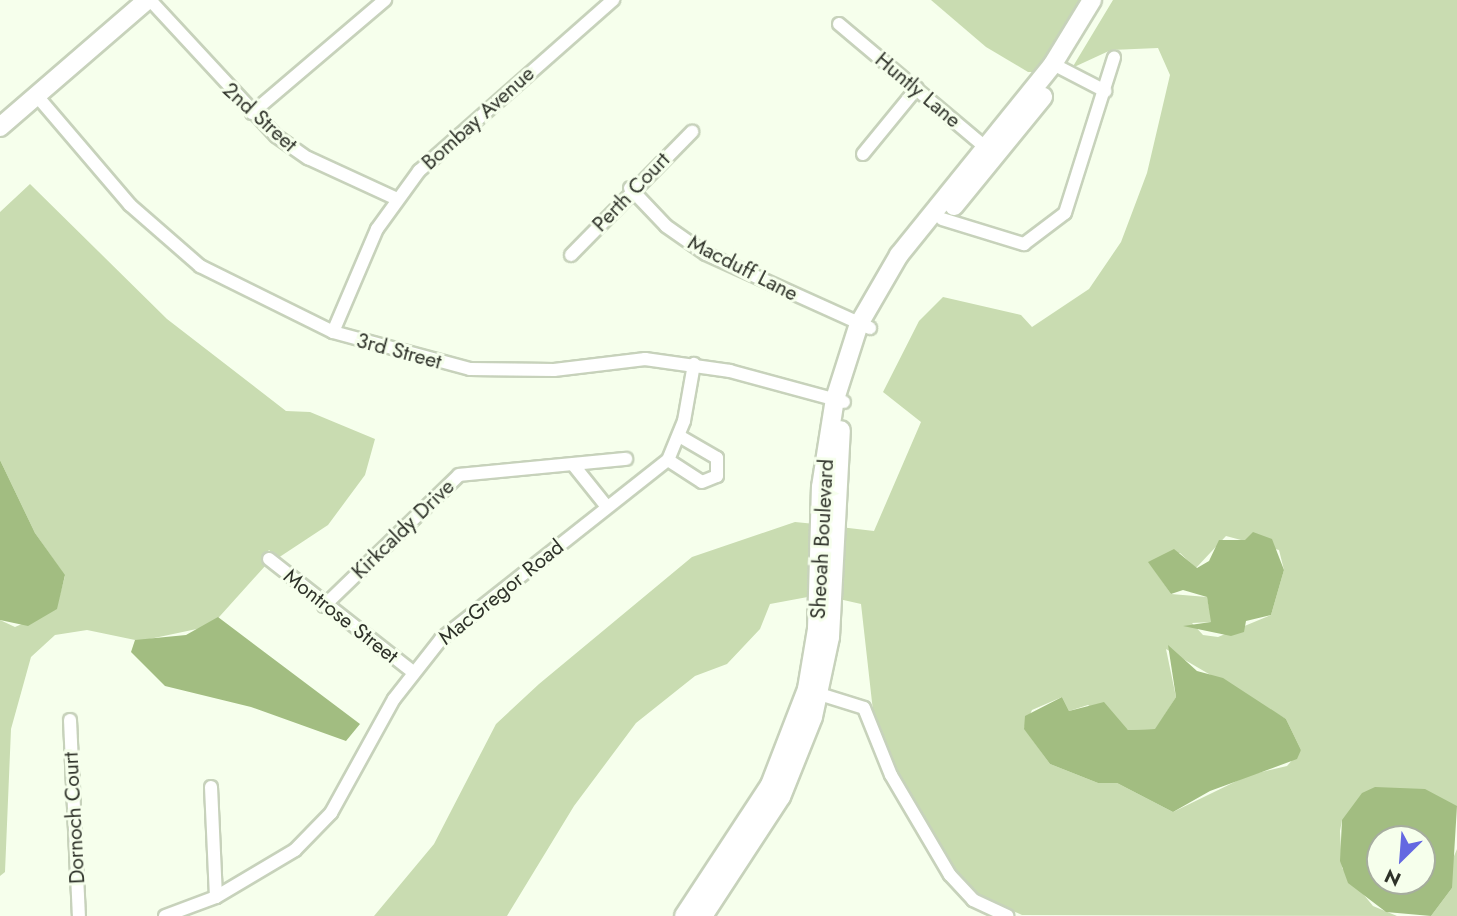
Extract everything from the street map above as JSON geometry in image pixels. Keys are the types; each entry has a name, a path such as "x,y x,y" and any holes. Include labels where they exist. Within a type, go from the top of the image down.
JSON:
{"street":[{"path":"0,127 149,0"},
{"name":"2nd Street","path":"149,0 252,113 308,158 397,199"},
{"path":"252,113 385,0"},
{"name":"Bombay Avenue","path":"333,332 360,260 397,199 445,143 613,0"},
{"name":"Sheoah Boulevard","path":"1058,68 1093,0"},
{"name":"Sheoah Boulevard","path":"703,916 781,797 813,691 821,487 840,401 864,326 899,255 990,152 1058,68 1106,0"},
{"name":"Huntly Lane","path":"839,24 990,152"},
{"path":"942,219 1014,244 1030,241 1070,205 1114,58"},
{"path":"1058,68 1105,92"},
{"path":"863,154 917,88"},
{"name":"3rd Street","path":"37,96 130,205 200,266 333,332 470,369 554,370 645,359 694,364 840,401"},
{"name":"Perth Court","path":"571,255 630,188 692,132"},
{"name":"Sheoah Boulevard","path":"864,326 990,152"},
{"name":"Macduff Lane","path":"630,188 706,254 864,326"},
{"name":"MacGregor Road","path":"165,916 216,897 295,850 331,813 413,672 478,605 668,460 679,436 694,364"},
{"path":"668,460 702,482 717,476 717,458 679,436"},
{"name":"Kirkcaldy Drive","path":"324,606 459,475 575,467 626,458"},
{"path":"575,467 607,507"},
{"name":"Montrose Street","path":"269,559 324,606 413,672"},
{"path":"813,691 864,708 891,775 950,875 973,900 1008,916"},
{"name":"Sheoah Boulevard","path":"684,916 770,785 813,691"},
{"name":"Dornoch Court","path":"70,720 79,916"},
{"path":"211,787 216,897"}],"shaded area":[{"path":"931,0 1086,0 1040,72 1028,72 986,47"},
{"path":"1113,0 1457,0 1457,806 1342,820 1340,831 1342,868 1373,906 1397,916 1022,915 977,894 955,870 897,772 873,711 861,604 839,599 840,527 874,531 921,422 883,392 919,321 943,297 1021,315 1032,327 1089,289 1121,242 1147,173 1170,75 1158,48 1111,50 1072,68","holes":["1226,536 1279,550 1284,570 1271,615 1218,637 1203,635 1192,623 1212,622 1207,597 1171,594 1149,562 1180,553 1196,568","1166,649 1286,719 1301,750 1287,766 1249,775 1173,812 1117,783 1098,783 1050,764 1024,728 1032,710 1062,697 1069,711 1088,705 1128,730 1156,729 1176,697"]},
{"path":"30,184 167,319 286,411 310,412 375,439 365,475 328,525 278,558 269,550 261,560 266,565 211,626 140,641 87,630 55,635 31,657 11,729 5,872 0,876 0,620 15,627 56,609 65,576 35,533 0,460 0,212"},
{"path":"0,460 35,533 65,575 57,609 28,626 0,620"},
{"path":"795,522 815,524 813,596 770,604 760,629 727,664 695,676 636,723 574,806 507,916 374,916 434,844 496,724 539,684 692,557"},
{"path":"1253,532 1272,539 1284,570 1271,615 1246,621 1244,632 1231,636 1183,626 1211,622 1207,597 1183,590 1171,594 1148,562 1174,549 1197,568 1209,561 1219,540 1245,540"},
{"path":"218,617 360,724 346,741 251,707 165,686 131,652 135,640 186,635"},
{"path":"1168,645 1197,671 1223,678 1286,719 1301,750 1297,759 1210,791 1173,812 1117,783 1098,783 1050,764 1024,729 1025,716 1062,697 1069,711 1104,702 1128,730 1155,729 1176,697"},
{"path":"1375,787 1425,789 1457,806 1452,888 1431,916 1386,912 1348,883 1340,861 1342,820 1362,793"},
{"path":"1457,849 1457,916 1431,916 1452,888 1449,868"}]}
